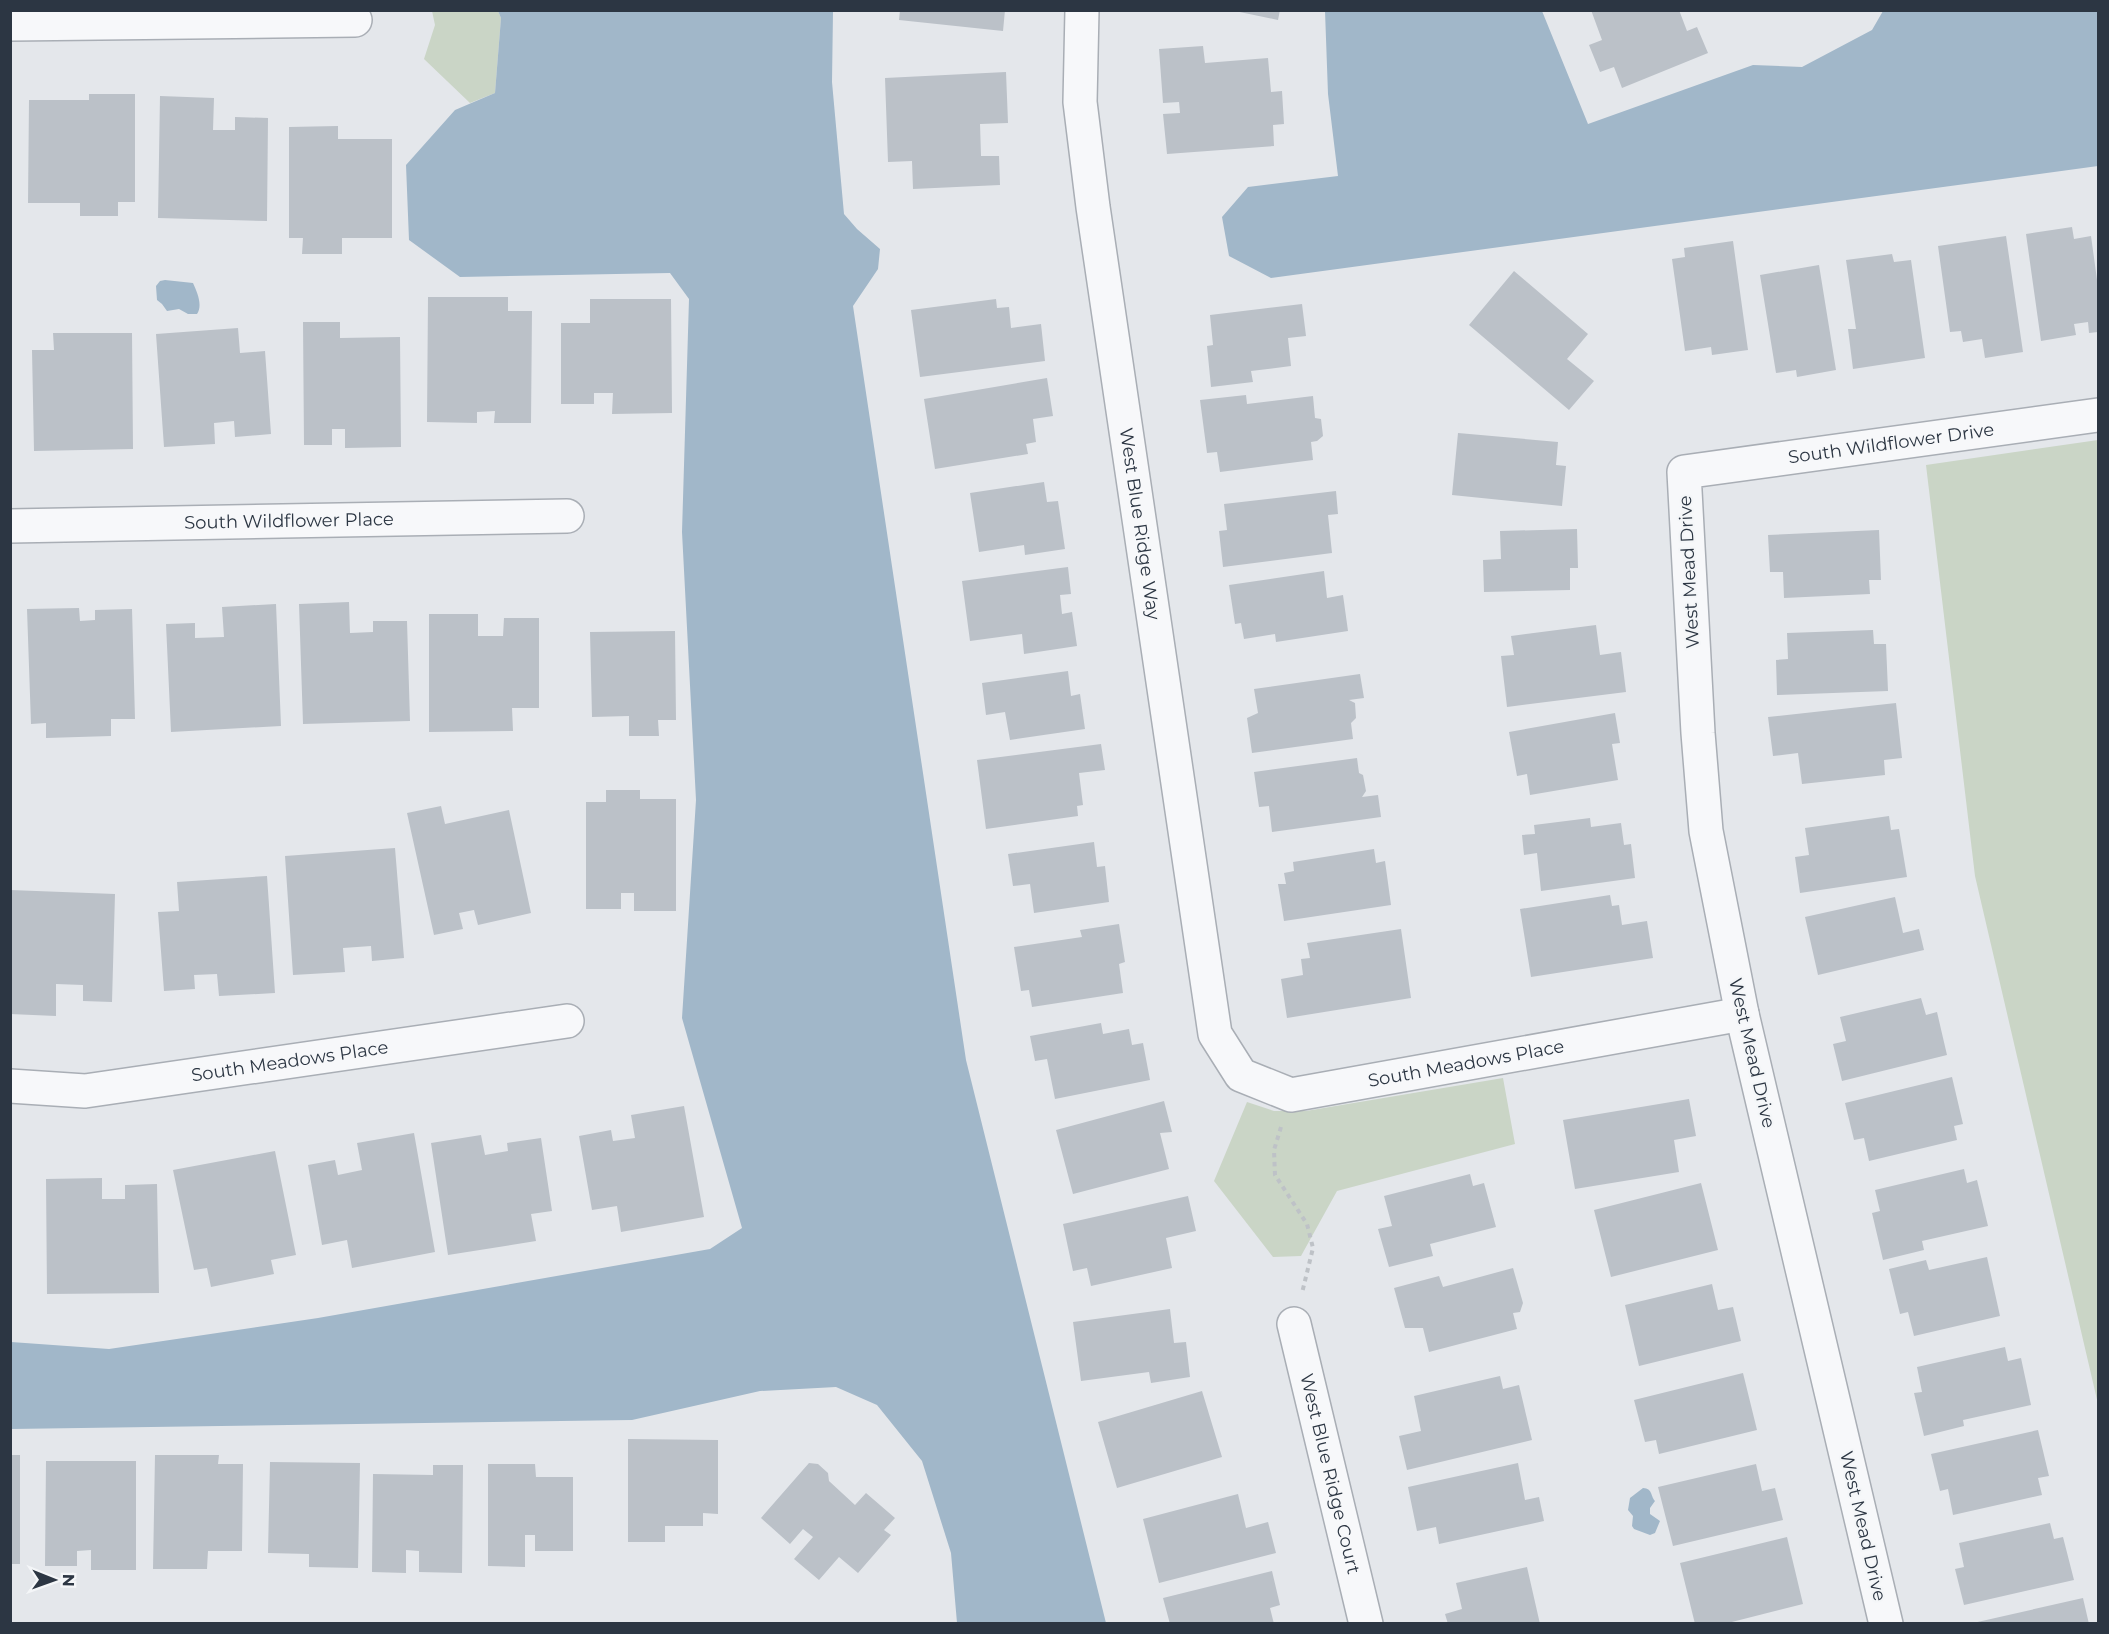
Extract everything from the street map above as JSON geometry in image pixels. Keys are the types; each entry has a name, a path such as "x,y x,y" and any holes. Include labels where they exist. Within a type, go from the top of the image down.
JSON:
{"street":[{"name":"West Blue Ridge Way","path":"1082,10 1080,102 1093,207 1215,1034 1241,1075 1291,1095"},
{"path":"10,24 355,20"},
{"name":"South Wildflower Drive","path":"1684,472 2098,415"},
{"name":"West Mead Drive","path":"1684,472 1698,733 1706,831 1742,1014 1886,1623"},
{"name":"South Wildflower Place","path":"10,526 567,516"},
{"name":"South Meadows Place","path":"1291,1095 1742,1014"},
{"name":"South Meadows Place","path":"10,1086 85,1091 567,1021"},
{"name":"West Blue Ridge Court","path":"1294,1324 1366,1623"}],"path":[{"path":"1291,1095 1274,1150 1275,1175 1307,1224 1314,1248 1294,1324"}],"green space":[{"path":"432,11 498,11 501,18 495,93 470,103 424,59 435,25"},
{"path":"2098,440 2098,1404 1975,876 1926,465"},
{"path":"1503,1078 1515,1144 1337,1191 1301,1256 1273,1257 1214,1181 1247,1102 1274,1111 1306,1111"}],"water":[{"path":"498,11 833,11 832,82 844,214 880,249 878,269 853,306 966,1060 1106,1623 957,1623 951,1553 922,1461 877,1405 836,1387 760,1391 632,1420 11,1429 11,1342 109,1349 318,1318 710,1249 742,1228 682,1018 696,800 682,532 689,299 670,273 460,277 409,240 406,165 455,110 495,93 501,18"},
{"path":"1325,11 1542,11 1588,124 1753,65 1802,67 1872,30 1883,11 2098,11 2098,166 1271,278 1229,256 1222,217 1248,187 1338,176 1328,94"},
{"path":"160,281 193,283 198,294 197,314 188,314 179,309 167,311 157,300 156,286"},
{"path":"1643,1488 1650,1491 1655,1501 1650,1508 1650,1514 1660,1521 1655,1533 1650,1535 1634,1529 1633,1516 1628,1510 1630,1498"}],"building":[{"path":"900,10 1005,10 1003,31 899,20"},
{"path":"1230,10 1280,10 1278,20"},
{"path":"1591,10 1679,10 1687,31 1697,27 1708,53 1622,88 1614,67 1600,72 1589,45 1602,40"},
{"path":"1203,46 1205,63 1268,58 1271,92 1282,91 1284,124 1273,125 1274,146 1167,154 1163,114 1180,113 1179,102 1163,103 1159,49"},
{"path":"1006,72 1008,123 980,124 981,156 999,156 1000,185 913,189 912,161 888,162 885,78"},
{"path":"89,94 135,94 135,202 118,202 118,216 80,216 80,203 28,203 29,100 89,100"},
{"path":"160,96 214,98 213,130 235,130 235,117 268,118 267,221 158,218"},
{"path":"338,126 338,139 392,139 392,238 342,238 342,254 302,254 303,238 289,238 289,127"},
{"path":"2072,227 2074,239 2091,236 2098,287 2098,332 2089,333 2088,322 2074,324 2076,335 2041,341 2026,234"},
{"path":"2006,236 2023,352 1985,358 1982,339 1963,342 1961,331 1950,332 1938,246"},
{"path":"1733,241 1748,350 1712,355 1711,347 1685,351 1672,259 1685,257 1684,248"},
{"path":"1892,254 1894,262 1911,260 1925,358 1853,369 1848,329 1856,329 1846,260"},
{"path":"1819,265 1836,370 1797,377 1796,370 1776,373 1760,275"},
{"path":"1514,271 1588,334 1567,359 1594,381 1569,410 1469,325"},
{"path":"428,297 508,297 508,311 532,311 531,423 494,423 495,411 477,412 477,423 427,422"},
{"path":"590,299 671,299 672,413 612,414 613,393 594,393 594,404 561,404 561,323 590,323"},
{"path":"996,299 997,308 1009,307 1011,328 1041,324 1045,361 920,377 911,310"},
{"path":"1302,304 1306,336 1288,338 1291,366 1251,371 1253,382 1211,387 1207,346 1213,345 1210,315"},
{"path":"303,322 340,322 340,338 400,337 401,447 345,448 345,429 332,429 332,445 304,445"},
{"path":"238,328 240,353 265,351 271,434 235,437 234,421 214,423 215,444 164,447 156,334"},
{"path":"53,333 132,333 133,449 34,451 32,350 54,350"},
{"path":"1047,378 1053,416 1033,419 1036,442 1026,444 1028,454 935,469 924,399"},
{"path":"1246,395 1247,404 1313,396 1315,418 1321,419 1323,436 1311,442 1313,460 1220,472 1217,452 1207,453 1200,400"},
{"path":"1458,433 1558,442 1556,465 1566,466 1562,506 1452,495"},
{"path":"1044,482 1047,502 1058,501 1065,549 1025,555 1024,545 979,552 970,493"},
{"path":"1336,491 1338,514 1328,515 1332,553 1223,567 1219,531 1227,530 1224,504"},
{"path":"1577,529 1578,568 1570,568 1570,590 1484,592 1483,560 1501,559 1500,531"},
{"path":"1879,530 1881,580 1869,580 1870,594 1784,598 1783,572 1770,572 1768,535"},
{"path":"1068,567 1071,594 1060,595 1062,614 1072,612 1077,646 1024,654 1022,634 970,641 962,581"},
{"path":"1324,571 1327,598 1343,595 1348,631 1276,642 1275,634 1244,639 1241,623 1235,624 1229,585"},
{"path":"349,602 350,633 373,632 373,621 407,621 410,721 303,724 299,604"},
{"path":"276,604 281,726 171,732 166,624 195,623 195,638 224,637 222,607"},
{"path":"79,608 80,621 95,620 95,610 132,609 135,719 111,719 111,736 46,738 46,723 31,724 27,609"},
{"path":"429,614 478,614 478,636 503,636 504,618 539,618 539,708 512,708 513,731 429,732"},
{"path":"1596,625 1600,655 1621,652 1626,692 1507,707 1501,656 1514,655 1511,636"},
{"path":"1873,630 1874,644 1886,644 1888,691 1777,695 1776,660 1788,659 1787,633"},
{"path":"675,631 676,720 658,720 659,736 629,736 629,716 592,717 590,632"},
{"path":"1068,671 1071,696 1080,694 1085,729 1010,740 1005,712 986,715 982,683"},
{"path":"1360,674 1364,698 1349,700 1355,703 1356,718 1351,723 1353,739 1252,753 1247,718 1258,713 1254,689"},
{"path":"1896,703 1902,758 1884,760 1885,775 1802,784 1798,753 1773,756 1768,717"},
{"path":"1615,713 1620,743 1612,744 1618,780 1530,795 1527,774 1517,776 1509,732"},
{"path":"1101,744 1105,770 1079,773 1083,805 1077,806 1078,816 986,829 977,760"},
{"path":"1357,758 1359,773 1363,775 1366,791 1362,797 1378,795 1381,817 1272,832 1269,806 1259,807 1254,772"},
{"path":"606,790 640,790 640,799 676,799 676,911 634,911 634,893 621,893 621,909 586,909 586,802 606,802"},
{"path":"441,806 445,824 509,810 531,913 478,925 474,910 459,913 463,929 434,935 407,813"},
{"path":"1889,816 1891,830 1899,829 1907,877 1800,893 1795,857 1809,855 1805,828"},
{"path":"1590,818 1591,827 1621,823 1624,845 1631,844 1635,878 1541,891 1537,853 1524,855 1522,835 1535,834 1534,825"},
{"path":"1094,842 1097,867 1105,866 1109,902 1034,913 1030,884 1013,886 1008,854"},
{"path":"395,848 404,958 372,961 371,946 343,948 345,972 293,975 285,856"},
{"path":"1374,849 1376,863 1385,861 1391,905 1284,921 1278,884 1286,884 1284,873 1294,871 1293,862"},
{"path":"267,876 275,993 219,996 217,974 194,975 195,989 164,991 158,912 179,911 177,882"},
{"path":"10,890 115,894 112,1002 83,1001 83,985 56,984 56,1016 10,1014"},
{"path":"1610,895 1612,906 1619,905 1622,925 1647,921 1653,958 1531,977 1520,909"},
{"path":"1895,897 1903,933 1919,929 1924,950 1818,975 1805,917"},
{"path":"1119,924 1125,962 1119,964 1123,993 1032,1007 1029,990 1021,991 1014,947 1082,937 1080,930"},
{"path":"1401,929 1411,998 1287,1018 1281,979 1303,975 1301,959 1310,958 1307,943"},
{"path":"1921,998 1926,1015 1937,1012 1947,1055 1842,1081 1833,1044 1846,1041 1840,1017"},
{"path":"1101,1023 1103,1034 1129,1029 1132,1045 1143,1043 1150,1080 1055,1099 1047,1059 1035,1061 1030,1036"},
{"path":"1952,1077 1963,1124 1954,1126 1957,1140 1869,1161 1864,1138 1854,1140 1845,1103"},
{"path":"1689,1099 1696,1136 1674,1140 1679,1172 1575,1189 1563,1120"},
{"path":"1164,1101 1172,1132 1160,1133 1169,1169 1073,1194 1056,1130"},
{"path":"684,1106 704,1217 621,1232 617,1206 592,1210 579,1136 611,1130 613,1141 635,1138 631,1115"},
{"path":"414,1133 435,1252 352,1268 347,1240 322,1245 308,1165 335,1160 338,1175 362,1170 357,1143"},
{"path":"481,1135 485,1155 508,1151 507,1143 541,1138 552,1211 531,1214 536,1241 448,1255 431,1143"},
{"path":"275,1151 296,1255 271,1260 274,1274 211,1287 207,1268 194,1270 173,1170"},
{"path":"1964,1169 1967,1183 1977,1180 1988,1226 1922,1241 1924,1250 1883,1260 1872,1213 1880,1211 1875,1190"},
{"path":"1470,1174 1473,1186 1484,1183 1496,1227 1430,1244 1433,1256 1389,1267 1378,1229 1392,1226 1384,1196"},
{"path":"102,1178 102,1199 125,1199 125,1185 157,1184 159,1293 47,1294 46,1179"},
{"path":"1701,1183 1718,1250 1611,1277 1594,1210"},
{"path":"1188,1196 1196,1231 1166,1238 1172,1268 1091,1286 1087,1268 1073,1271 1063,1224"},
{"path":"1987,1257 2000,1316 1914,1336 1908,1312 1900,1314 1889,1269 1926,1260 1929,1270"},
{"path":"1513,1268 1523,1303 1520,1312 1513,1313 1517,1329 1429,1352 1423,1328 1405,1328 1394,1288 1439,1276 1443,1287"},
{"path":"1712,1284 1718,1310 1733,1307 1741,1341 1639,1366 1625,1305"},
{"path":"1170,1309 1174,1343 1186,1342 1190,1377 1151,1383 1149,1372 1081,1381 1073,1322"},
{"path":"2005,1347 2008,1361 2021,1358 2031,1405 1963,1420 1964,1426 1924,1436 1914,1393 1922,1392 1917,1367"},
{"path":"1743,1373 1757,1430 1659,1454 1656,1440 1645,1442 1634,1400"},
{"path":"1500,1376 1503,1389 1519,1385 1532,1440 1407,1470 1399,1436 1421,1431 1414,1396"},
{"path":"1202,1391 1222,1457 1117,1488 1098,1422"},
{"path":"2038,1430 2049,1476 2038,1478 2042,1495 1953,1515 1948,1489 1940,1491 1931,1454"},
{"path":"628,1439 718,1440 718,1514 703,1513 703,1526 665,1526 665,1542 628,1542"},
{"path":"10,1455 20,1455 20,1564 10,1564"},
{"path":"155,1455 219,1455 218,1464 243,1464 242,1551 208,1551 207,1569 153,1569"},
{"path":"46,1461 136,1461 136,1570 91,1570 91,1550 77,1551 77,1566 45,1566"},
{"path":"270,1462 360,1463 358,1568 309,1567 309,1554 268,1553"},
{"path":"809,1463 818,1464 828,1473 829,1481 855,1505 866,1493 895,1518 884,1530 891,1535 858,1573 839,1557 819,1580 794,1559 813,1537 803,1529 790,1544 761,1518"},
{"path":"1518,1463 1525,1500 1539,1497 1544,1521 1439,1544 1436,1527 1417,1531 1408,1487"},
{"path":"488,1464 535,1464 536,1477 573,1477 573,1551 535,1551 535,1535 525,1535 525,1567 488,1566"},
{"path":"1756,1464 1762,1491 1775,1488 1783,1520 1673,1546 1658,1487"},
{"path":"433,1465 463,1465 462,1573 419,1572 419,1551 406,1550 406,1573 372,1572 373,1474 433,1475"},
{"path":"1238,1494 1246,1528 1268,1522 1276,1553 1159,1583 1143,1519"},
{"path":"2050,1523 2054,1539 2063,1537 2074,1580 1964,1605 1955,1569 1964,1567 1959,1543"},
{"path":"1787,1537 1803,1604 1724,1624 1695,1624 1680,1563"},
{"path":"1527,1567 1540,1624 1448,1624 1445,1614 1462,1609 1456,1583"},
{"path":"1272,1571 1280,1605 1270,1608 1274,1624 1170,1624 1163,1598"},
{"path":"2083,1598 2089,1624 1973,1624 1973,1623"}]}
